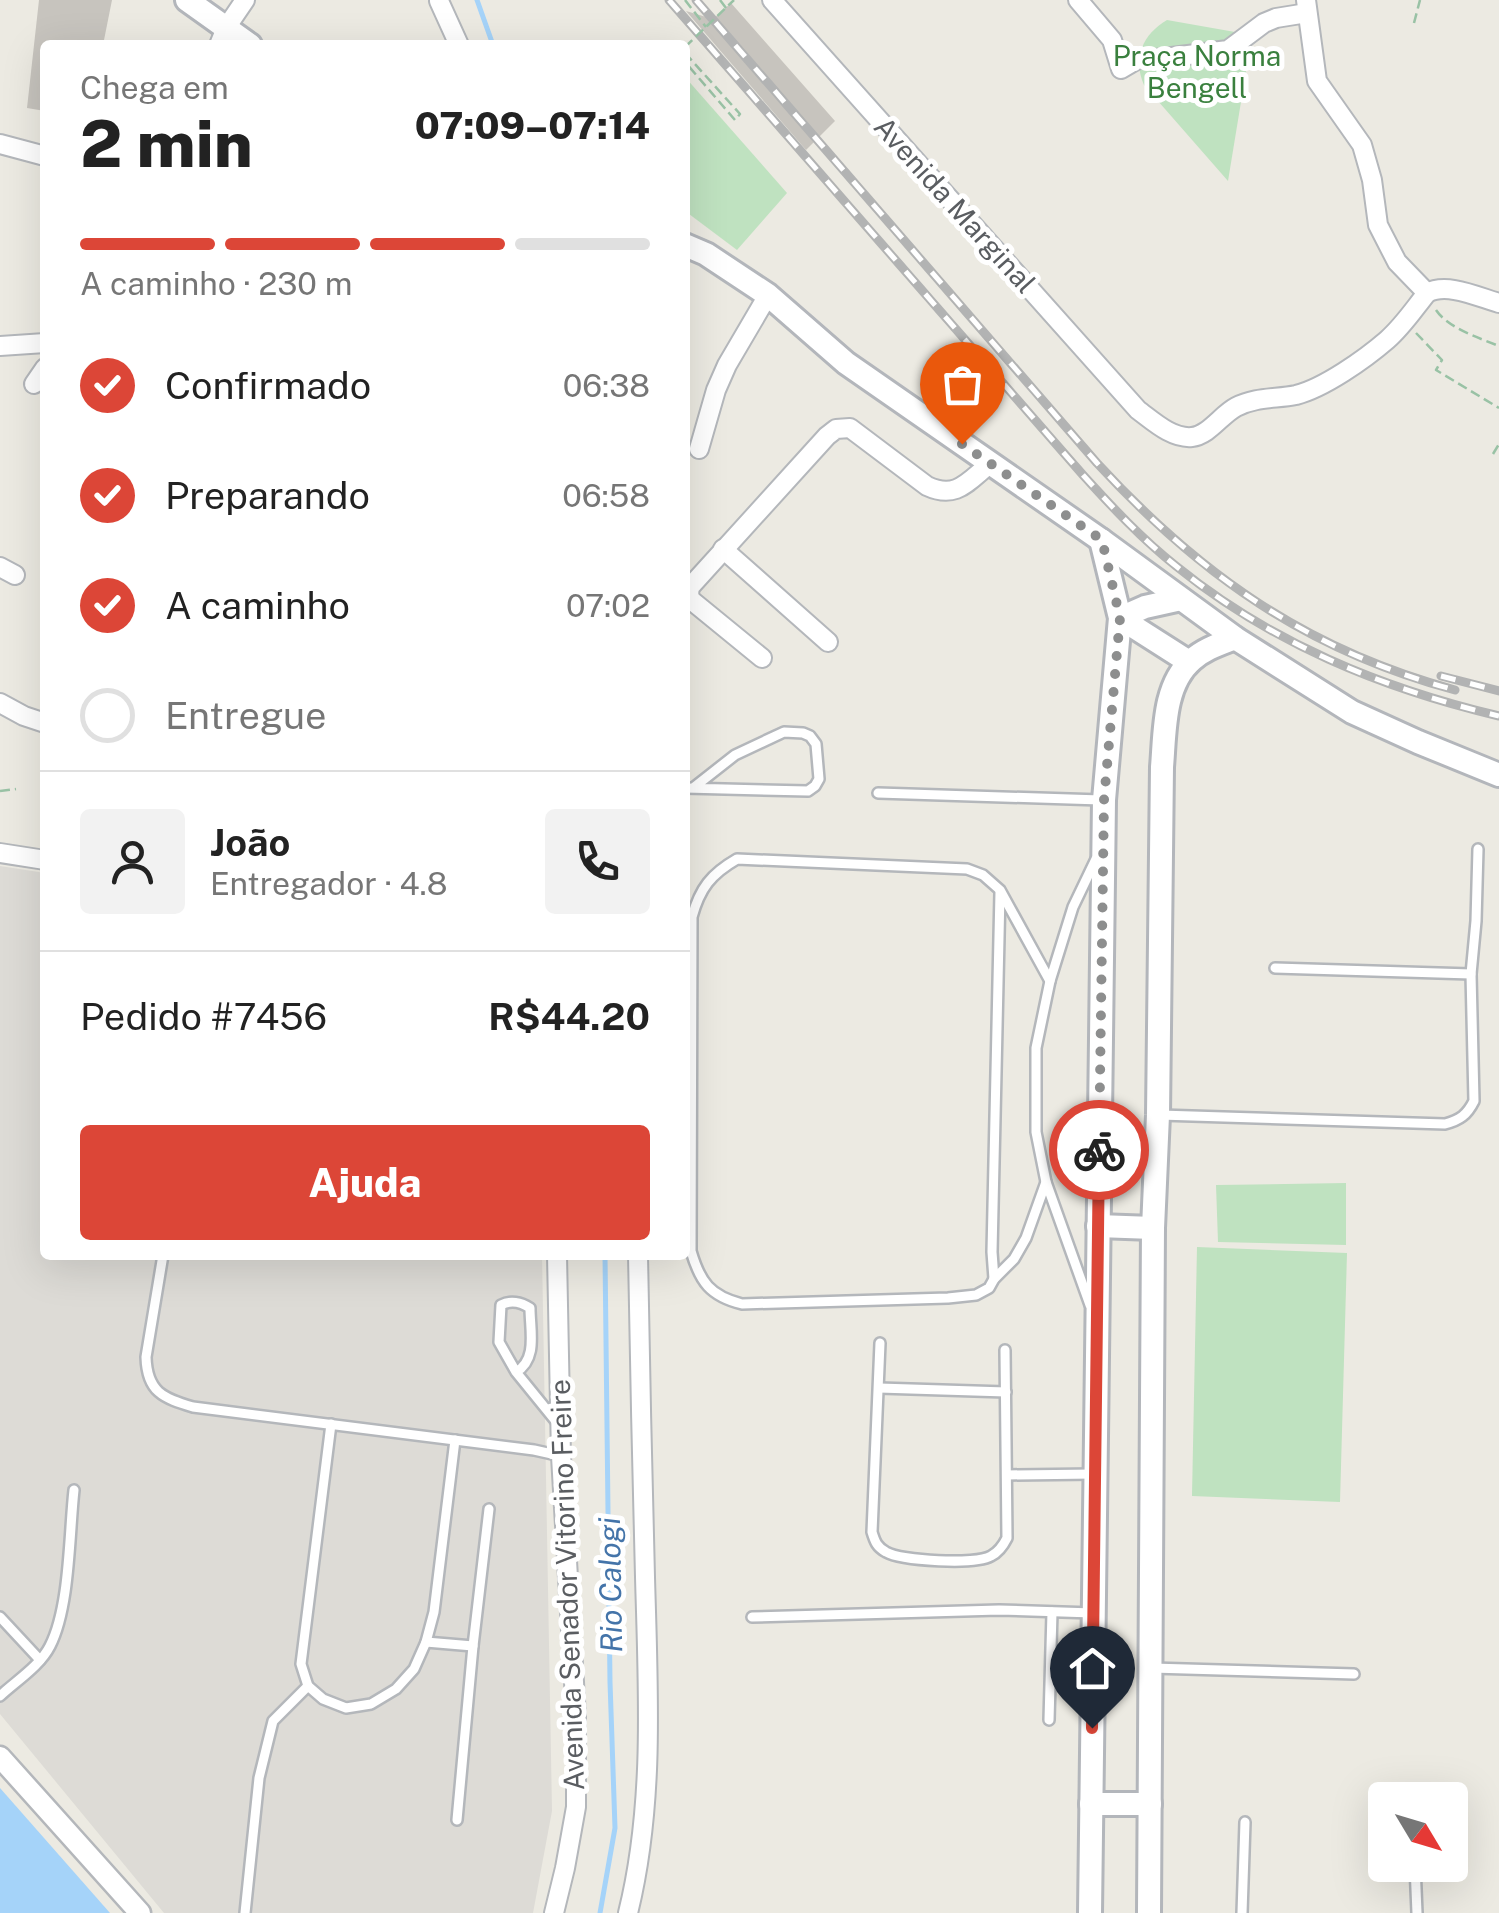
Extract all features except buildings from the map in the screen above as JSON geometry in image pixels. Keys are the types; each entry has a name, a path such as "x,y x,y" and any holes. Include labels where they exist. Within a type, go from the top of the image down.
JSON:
{"main road":[{"path":"187,0 223,36"},
{"path":"690,247 768,295 846,363 1102,540 1235,638 1352,712 1499,775"},
{"path":"1090,1913 1103,842 1120,618 1102,540"},
{"path":"1120,618 1145,607 1181,599"},
{"path":"1120,618 1189,662"},
{"path":"1149,1913 1153,1228 1162,767 1167,712 1175,681 1200,654 1235,638"},
{"path":"1098,1226 1153,1228"},
{"path":"1091,1804 1150,1804"}],"street":[{"path":"223,36 245,0"},
{"name":"Avenida Marginal","path":"772,0 1138,410 1166,430 1190,438 1235,407 1262,398 1294,395 1324,384 1386,341 1405,320"},
{"path":"1078,0 1112,40 1121,69 1138,60 1228,50 1264,23 1307,6 1316,80 1362,145 1378,225 1398,262 1427,293"},
{"path":"438,1 457,40"},
{"path":"0,144 40,155"},
{"path":"1405,320 1427,293 1440,288 1499,303"},
{"path":"700,450 716,390 768,295"},
{"path":"0,361 6,345 40,343"},
{"path":"690,591 694,581 723,548 836,429 850,428 942,493 962,486 991,463"},
{"path":"723,548 828,642"},
{"path":"690,596 762,658"},
{"path":"0,704 40,721"},
{"path":"0,853 40,859"},
{"name":"Avenida Senador Vitorino Freire","path":"554,1913 576,1807 576,1717 561,1456 556,1260"},
{"path":"628,1913 646,1794 648,1688 638,1260"},
{"path":"0,1757 140,1913"}],"lane":[{"path":"690,787 735,755 784,732 803,733 816,744 819,779 808,792 690,788"},
{"path":"878,793 1104,800"},
{"path":"1097,1325 1046,1182 1036,1132 1036,1048 1050,981 1072,907 1103,842"},
{"path":"1158,1115 1445,1124 1468,1114 1474,1102 1471,974 1478,848"},
{"path":"1046,1182 1026,1238 1014,1259 983,1292 948,1298 742,1304 710,1290 698,1273 691,1251 692,917 698,896 717,870 737,859 967,870 983,875 1000,890 1050,981"},
{"path":"994,1279 1000,890"},
{"path":"1275,968 1471,974"},
{"path":"161,1260 146,1372 153,1387 166,1399 193,1406 561,1456"},
{"path":"516,1372 526,1366 531,1354 530,1308 508,1301 501,1305 499,1342 516,1372 560,1427"},
{"path":"880,1343 872,1532 879,1547 912,1560 984,1560 996,1554 1006,1538 1005,1350"},
{"path":"880,1388 1006,1392"},
{"path":"331,1424 300,1664 308,1686 324,1699 346,1708 372,1704 396,1689 414,1669 426,1642 434,1612 455,1440"},
{"path":"1007,1475 1095,1474"},
{"path":"0,1696 50,1647 63,1604 74,1490"},
{"path":"457,1820 489,1510"},
{"path":"752,1617 999,1610 1093,1613"},
{"path":"1049,1720 1052,1612"},
{"path":"0,1617 40,1660"},
{"path":"426,1642 473,1646"},
{"path":"1151,1668 1354,1674"},
{"path":"245,1913 259,1778 273,1720 308,1686"},
{"path":"1242,1913 1245,1822"},
{"path":"1416,1882 1418,1913"}],"path":[{"path":"685,0 706,27"},
{"path":"720,0 726,8"},
{"path":"690,45 734,0"},
{"path":"1414,23 1420,0"},
{"path":"690,56 740,114 736,120 690,68"},
{"path":"1427,293 1440,317 1499,346"},
{"path":"1405,320 1442,360 1436,370 1499,408"},
{"path":"1493,454 1499,444"},
{"path":"0,791 16,789"}],"shaded area":[{"path":"0,866 40,872 40,1260 542,1260 552,1811 533,1913 164,1913 0,1714"}],"green space":[{"name":"Praça Norma Bengell","path":"1167,20 1252,35 1228,181 1144,85 1139,65 1142,48 1152,32"},
{"path":"690,83 787,193 737,250 690,215"},
{"path":"1346,1183 1346,1245 1218,1242 1216,1185"},
{"path":"1197,1247 1347,1253 1340,1502 1192,1496"}],"water":[{"path":"0,1788 110,1913 0,1913"}],"waterway":[{"name":"Rio Calogi","path":"477,0 491,40"},
{"name":"Rio Calogi","path":"600,1913 615,1828 605,1260"}],"railway":[{"path":"669,0 1083,475 1163,556 1212,593 1289,640 1370,677 1499,716"},
{"path":"696,0 1097,463 1176,540 1259,604 1304,630 1401,673 1455,690"},
{"path":"1441,676 1499,691"}],"way so far":[{"path":"962,444 1102,540 1120,618 1104,800 1099,1150"}],"route":[{"path":"1092,1728 1099,1150"}]}
